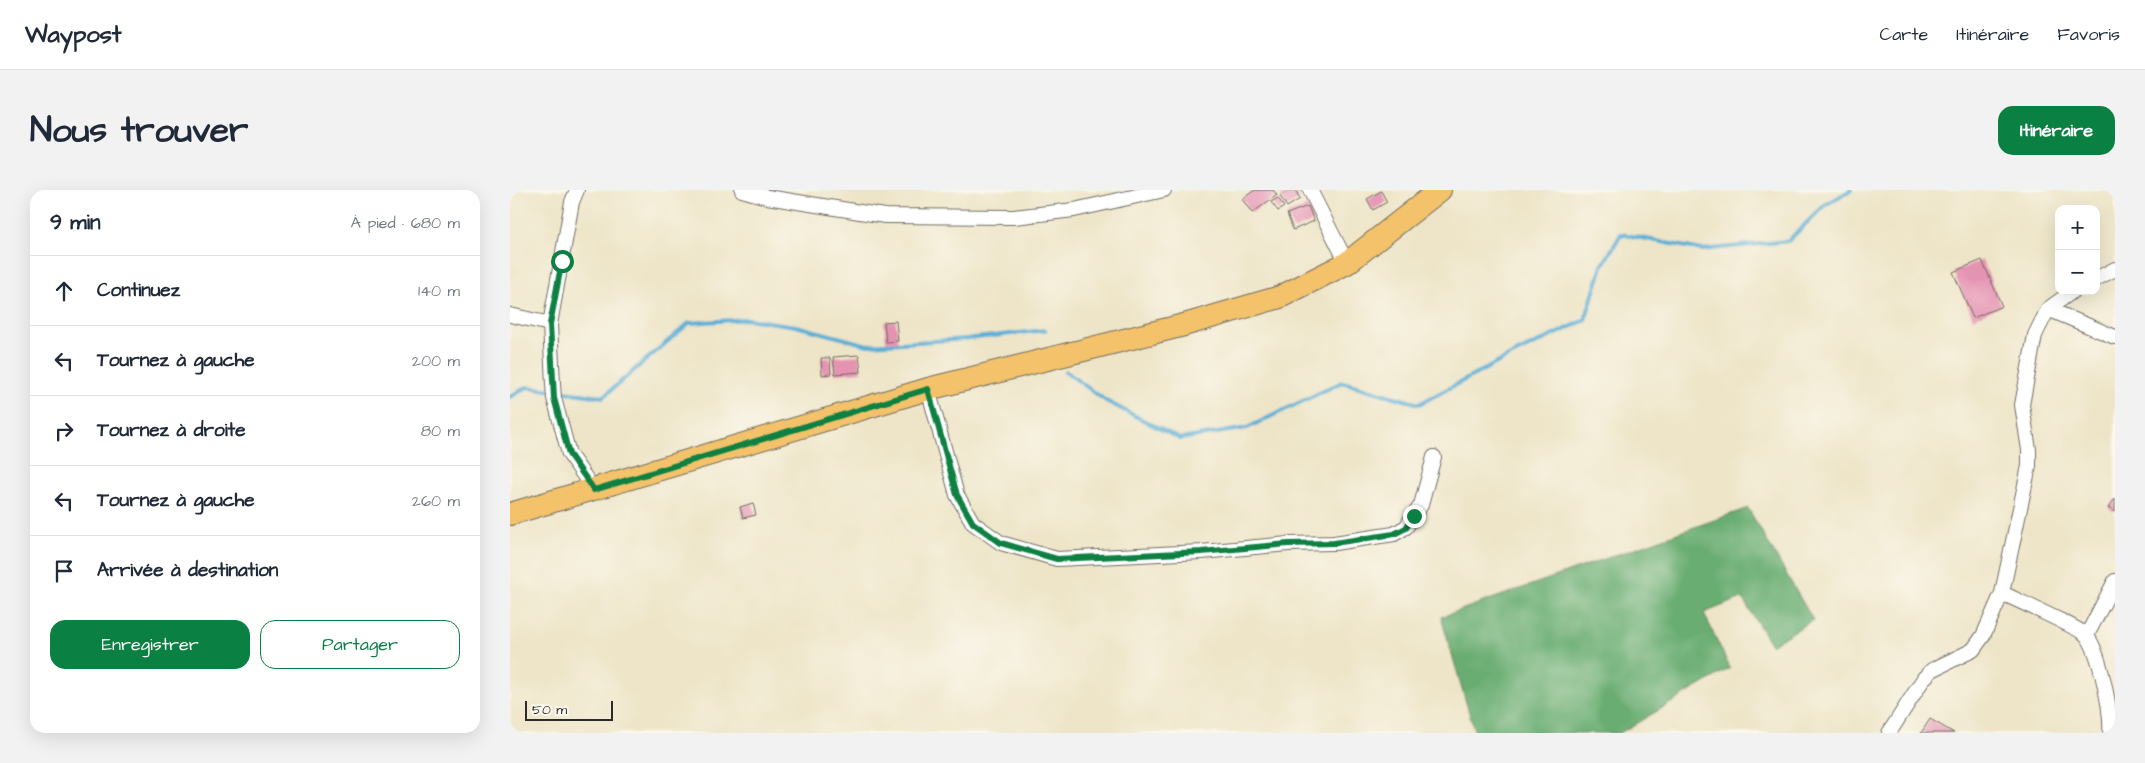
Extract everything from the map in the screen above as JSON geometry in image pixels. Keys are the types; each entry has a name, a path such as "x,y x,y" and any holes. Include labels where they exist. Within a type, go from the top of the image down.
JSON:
{"main road":[{"path":"510,514 928,389 1184,325 1280,298 1346,263 1440,190"}],"street":[{"path":"577,190 572,202 550,324 554,391 569,454 594,490"},
{"path":"742,190 767,197 885,216 1014,217 1074,210 1164,190"},
{"path":"1310,190 1346,263"},
{"path":"2100,277 2115,269"},
{"path":"1889,733 1924,678 1932,670 1973,650 1979,644 2002,593 2028,466 2029,450 2022,404 2035,335 2048,309 2067,295"},
{"path":"2048,309 2115,337"},
{"path":"510,315 550,324"},
{"path":"928,389 957,495 973,523 1001,543 1057,559 1201,552 1288,544 1334,543 1394,534 1406,528 1421,505 1434,457"},
{"path":"2087,635 2115,581"},
{"path":"2002,593 2087,635 2096,653 2111,703 2110,733"}],"green space":[{"path":"1748,508 1813,620 1771,645 1742,598 1704,613 1730,668 1620,733 1475,733 1441,617"}],"building":[{"path":"1255,190 1273,190 1277,195 1252,213 1242,199"},
{"path":"1290,190 1295,190 1300,199 1287,207 1280,196"},
{"path":"1381,191 1387,202 1373,210 1367,199"},
{"path":"1278,198 1284,207 1278,211 1271,202"},
{"path":"1308,206 1314,221 1293,230 1287,214"},
{"path":"1982,260 2002,306 1973,318 1953,272"},
{"path":"896,321 898,341 886,342 884,322"},
{"path":"859,355 861,372 835,374 833,357"},
{"path":"821,358 830,358 831,374 822,375"},
{"path":"2115,499 2115,512 2108,508"},
{"path":"753,503 756,515 743,518 740,507"},
{"path":"1930,719 1954,733 1921,733"}],"waterway":[{"path":"1065,371 1106,401 1180,439 1247,428 1342,382 1419,404 1512,355 1585,320 1602,266 1621,234 1702,250 1788,241 1825,205 1851,190"},
{"path":"557,391 603,397 689,323 747,319 796,326 868,345 967,339 1045,330"},
{"path":"510,397 527,387 550,390"}],"route":[{"path":"562,261 550,324 554,398 569,454 594,490 928,389 957,495 973,523 1001,543 1057,559 1201,552 1288,544 1334,543 1394,534 1406,528 1414,516"}]}
